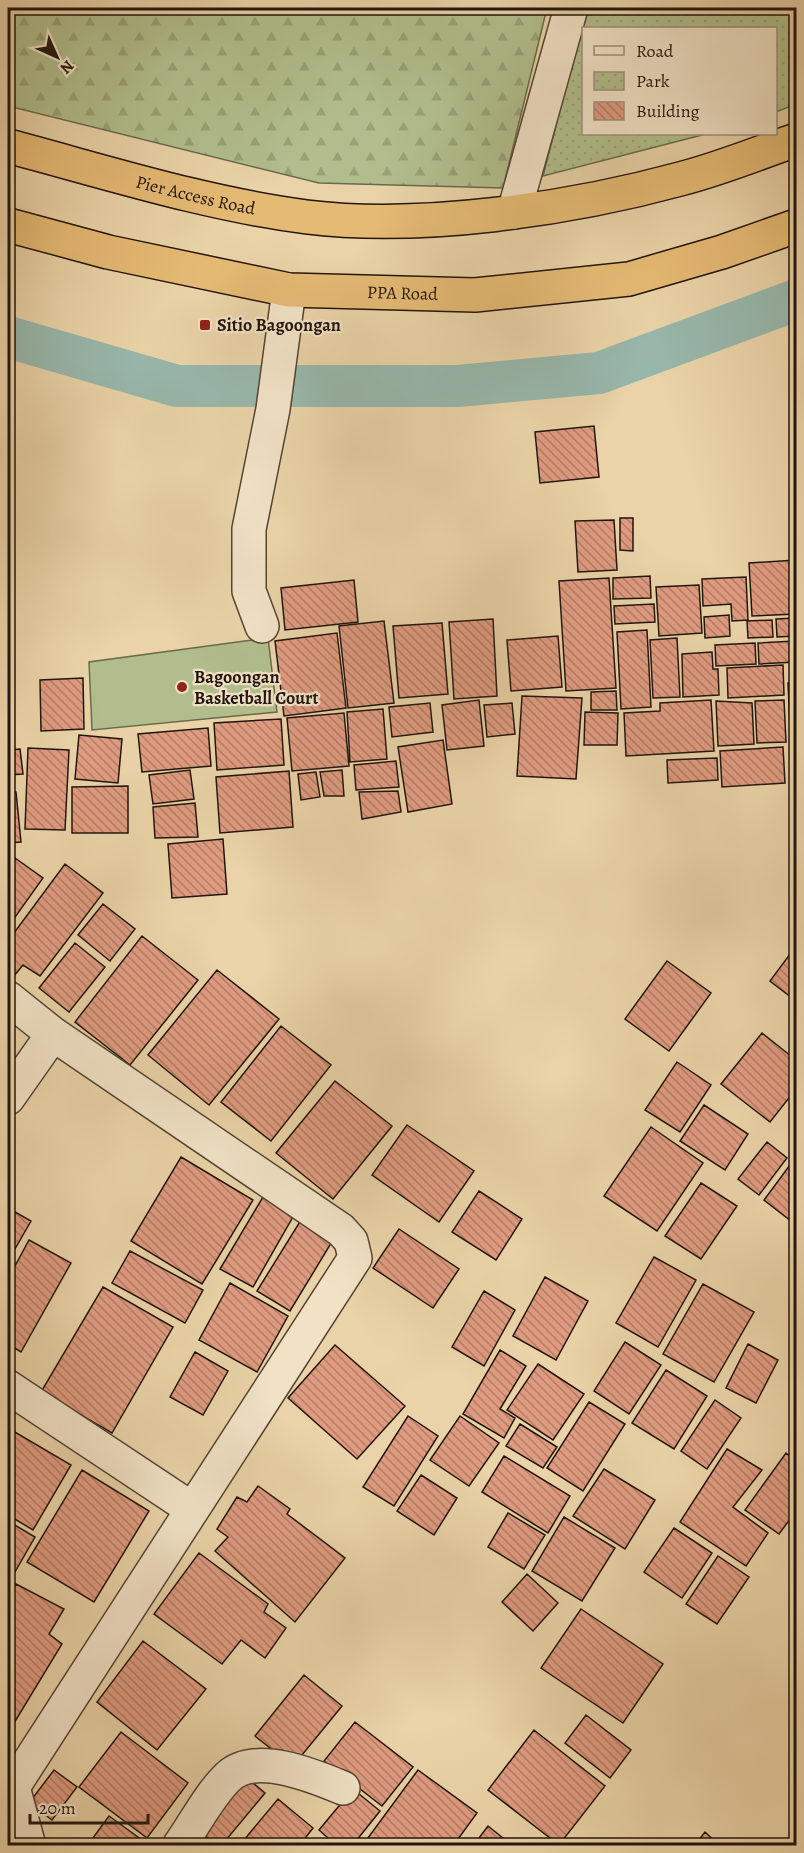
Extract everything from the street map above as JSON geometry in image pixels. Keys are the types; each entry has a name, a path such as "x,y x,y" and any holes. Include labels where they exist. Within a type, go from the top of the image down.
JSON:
{"highway":[{"path":"514,212 681,179 796,140"},
{"name":"Pier Access Road","path":"8,146 233,204 309,217 388,220 514,212"},
{"name":"PPA Road","path":"8,225 108,252 289,290 475,295 544,290 629,279 722,252 796,226"}],"street":[{"path":"514,212 571,8"},
{"path":"262,626 249,591 249,529 273,409 276,373 289,290"},
{"path":"8,998 53,1034 341,1230 351,1241 355,1258 10,1785 29,1845"},
{"path":"8,1098 53,1034"},
{"path":"8,1387 192,1509"},
{"path":"179,1845 229,1776 255,1765 299,1771 343,1788"}],"green space":[{"path":"8,8 547,8 503,188 319,183 8,106"},
{"path":"586,8 796,8 796,104 777,112 777,27 582,27 582,135 702,135 543,176"},
{"name":"Bagoongan Basketball Court","path":"268,638 277,712 92,730 89,662"}],"building":[{"path":"594,426 599,477 540,483 535,432"},
{"path":"620,518 633,518 633,551 620,550"},
{"path":"614,520 617,570 578,572 575,521"},
{"path":"796,560 796,614 752,616 749,563"},
{"path":"650,576 651,598 613,599 613,578"},
{"path":"746,577 748,620 732,621 731,604 703,606 702,579"},
{"path":"609,578 616,688 566,691 559,581"},
{"path":"354,580 358,622 285,630 281,588"},
{"path":"699,585 702,633 659,636 656,587"},
{"path":"654,604 655,622 615,624 614,606"},
{"path":"729,615 730,636 705,638 704,617"},
{"path":"796,618 796,636 777,637 776,619"},
{"path":"493,619 497,696 454,699 449,622"},
{"path":"772,620 773,637 748,638 747,621"},
{"path":"384,621 394,703 348,708 339,626"},
{"path":"442,623 448,694 399,698 393,626"},
{"path":"647,630 651,707 621,709 617,632"},
{"path":"337,633 346,708 284,716 275,641"},
{"path":"558,636 562,687 511,691 507,640"},
{"path":"677,638 680,697 653,698 650,640"},
{"path":"795,641 796,662 759,664 758,643"},
{"path":"755,643 756,664 716,666 715,645"},
{"path":"712,652 713,669 718,669 719,695 683,697 682,654"},
{"path":"783,665 784,695 728,698 727,668"},
{"path":"83,678 84,729 41,731 40,680"},
{"path":"788,683 796,683 796,728 790,728"},
{"path":"616,691 617,710 591,710 591,692"},
{"path":"522,696 582,698 576,779 517,776"},
{"path":"479,700 484,746 447,750 442,705"},
{"path":"711,700 714,751 626,756 624,713 660,711 660,703"},
{"path":"784,700 786,742 757,743 755,701"},
{"path":"716,701 752,703 754,744 718,746"},
{"path":"430,703 433,732 392,737 389,707"},
{"path":"512,703 515,734 487,737 484,705"},
{"path":"383,709 387,759 350,762 347,712"},
{"path":"585,712 618,713 617,745 584,745"},
{"path":"344,713 349,766 292,771 287,718"},
{"path":"281,719 284,765 217,770 214,723"},
{"path":"208,728 211,766 142,772 138,734"},
{"path":"79,735 122,739 118,783 75,779"},
{"path":"443,740 452,804 408,812 398,747"},
{"path":"783,747 785,783 722,787 720,751"},
{"path":"28,748 69,750 65,830 25,829"},
{"path":"20,749 23,774 8,775 8,750"},
{"path":"717,758 718,780 668,783 667,760"},
{"path":"396,761 399,787 356,790 354,765"},
{"path":"190,770 194,799 153,804 149,775"},
{"path":"342,770 344,796 324,796 320,772"},
{"path":"289,771 293,827 220,833 216,777"},
{"path":"316,772 320,797 301,800 298,774"},
{"path":"128,786 128,833 72,833 72,787"},
{"path":"398,791 401,812 362,819 359,792"},
{"path":"16,792 21,842 8,843 8,793"},
{"path":"195,803 198,837 155,838 153,807"},
{"path":"223,839 227,894 172,898 168,844"},
{"path":"15,858 43,878 8,927 8,868"},
{"path":"65,864 103,893 40,976 23,965 9,982 8,941"},
{"path":"103,904 135,929 110,961 78,935"},
{"path":"142,936 198,980 130,1065 75,1022"},
{"path":"75,943 105,967 69,1012 39,988"},
{"path":"796,946 796,1001 770,981"},
{"path":"667,961 711,993 669,1051 625,1019"},
{"path":"217,970 279,1019 209,1105 148,1055"},
{"path":"281,1026 331,1065 271,1141 221,1102"},
{"path":"762,1033 796,1060 796,1089 770,1122 721,1084"},
{"path":"677,1062 711,1085 680,1132 645,1110"},
{"path":"335,1081 392,1126 333,1199 276,1153"},
{"path":"704,1105 748,1134 725,1170 680,1141"},
{"path":"407,1125 474,1171 439,1222 372,1175"},
{"path":"651,1127 703,1163 657,1231 604,1196"},
{"path":"767,1142 787,1158 759,1195 738,1179"},
{"path":"181,1157 253,1200 202,1284 131,1241"},
{"path":"793,1161 796,1164 796,1215 791,1221 764,1200"},
{"path":"701,1183 737,1206 701,1259 665,1236"},
{"path":"479,1191 522,1219 496,1260 452,1232"},
{"path":"263,1197 294,1215 253,1287 220,1269"},
{"path":"8,1208 31,1221 8,1261"},
{"path":"301,1220 333,1240 290,1311 257,1291"},
{"path":"399,1229 459,1269 433,1308 373,1268"},
{"path":"29,1240 71,1263 21,1352 8,1344 8,1279"},
{"path":"130,1251 203,1290 185,1323 112,1283"},
{"path":"654,1257 696,1280 658,1347 616,1323"},
{"path":"545,1277 588,1301 556,1360 513,1336"},
{"path":"230,1283 288,1316 257,1372 199,1340"},
{"path":"703,1284 754,1312 714,1382 663,1354"},
{"path":"103,1287 173,1327 112,1433 41,1392"},
{"path":"484,1291 515,1310 484,1366 452,1347"},
{"path":"625,1342 661,1365 629,1414 594,1391"},
{"path":"748,1344 778,1360 756,1403 726,1388"},
{"path":"335,1345 405,1406 357,1459 288,1398"},
{"path":"500,1350 526,1366 500,1409 515,1418 504,1438 463,1414"},
{"path":"195,1352 228,1371 203,1415 170,1397"},
{"path":"538,1364 584,1394 553,1440 507,1410"},
{"path":"666,1370 707,1396 674,1449 632,1423"},
{"path":"715,1400 741,1418 707,1469 681,1451"},
{"path":"589,1402 625,1424 583,1491 547,1468"},
{"path":"408,1416 438,1436 394,1506 363,1487"},
{"path":"460,1416 499,1443 469,1486 430,1460"},
{"path":"520,1424 557,1447 543,1468 506,1446"},
{"path":"13,1431 71,1465 33,1530 8,1515 8,1439"},
{"path":"727,1449 762,1470 733,1507 768,1533 746,1566 680,1522"},
{"path":"786,1453 796,1461 796,1511 779,1534 745,1510"},
{"path":"504,1456 570,1496 548,1533 482,1492"},
{"path":"604,1469 655,1500 625,1549 573,1516"},
{"path":"82,1470 149,1511 94,1602 27,1562"},
{"path":"421,1475 457,1498 434,1535 397,1511"},
{"path":"258,1486 290,1509 287,1514 345,1558 295,1622 215,1551 228,1537 217,1529 237,1497 247,1502"},
{"path":"508,1513 545,1535 524,1569 488,1547"},
{"path":"564,1517 615,1548 582,1601 532,1571"},
{"path":"8,1521 35,1537 8,1584"},
{"path":"674,1528 712,1553 682,1598 644,1572"},
{"path":"199,1553 268,1604 264,1612 286,1628 265,1658 241,1640 222,1664 154,1614"},
{"path":"718,1556 749,1577 717,1624 686,1604"},
{"path":"527,1574 558,1603 533,1631 502,1602"},
{"path":"16,1584 64,1609 49,1634 62,1644 8,1733 8,1599"},
{"path":"581,1609 663,1664 623,1723 541,1668"},
{"path":"143,1641 206,1689 157,1750 97,1702"},
{"path":"304,1675 342,1706 293,1766 255,1736"},
{"path":"586,1715 631,1750 610,1778 565,1743"},
{"path":"355,1722 413,1767 382,1806 324,1761"},
{"path":"534,1730 605,1786 559,1845 488,1790"},
{"path":"121,1732 188,1783 147,1838 79,1787"},
{"path":"228,1762 265,1793 221,1846 217,1846 183,1817"},
{"path":"54,1770 77,1787 52,1820 29,1803"},
{"path":"418,1770 477,1813 453,1846 362,1846"},
{"path":"353,1789 380,1811 352,1846 337,1846 319,1830"},
{"path":"278,1799 313,1828 299,1846 239,1846"},
{"path":"109,1816 149,1845 87,1846"},
{"path":"488,1826 513,1846 473,1846"},
{"path":"705,1832 720,1846 694,1846"}],"waterway":[{"path":"8,337 177,386 458,386 599,373 796,300"}],"place":[{"name":"Sitio Bagoongan","path":"205,325"},
{"name":"Bagoongan Basketball Court","path":"182,687"}]}
